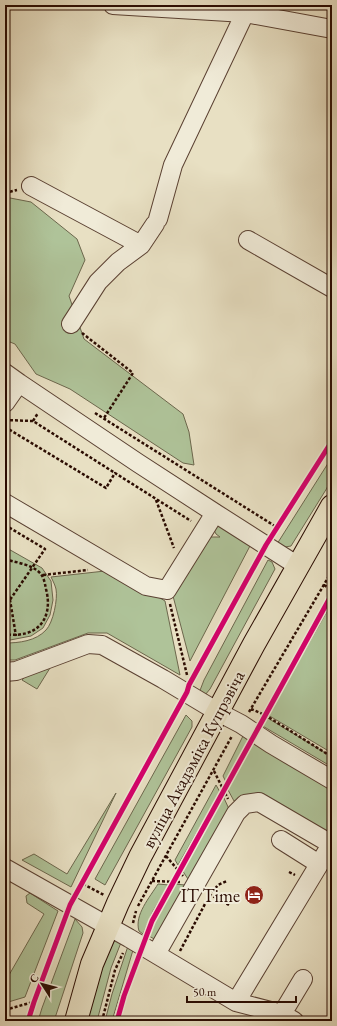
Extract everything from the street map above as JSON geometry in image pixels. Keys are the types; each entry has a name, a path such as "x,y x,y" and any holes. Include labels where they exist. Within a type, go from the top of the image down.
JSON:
{"main road":[{"name":"вуліца Акадэміка Купрэвіча","path":"76,1021 92,964 107,926 140,857 254,644 332,506"}],"street":[{"path":"112,5 245,13 332,29"},
{"path":"71,324 98,282 118,262 142,245 157,222 173,165 245,13"},
{"path":"31,186 142,245"},
{"path":"248,240 332,288"},
{"path":"5,403 12,378 138,463 298,566"},
{"path":"5,503 146,586 167,590 215,513"},
{"path":"5,672 16,671 88,644 102,645 189,691 218,712 332,780"},
{"path":"156,954 236,813 246,804 259,802 332,843 325,863 236,1002"},
{"path":"281,840 325,863"},
{"path":"5,868 129,938 236,1002 288,1018 303,979"}],"path":[{"path":"71,324 133,373 104,418"},
{"path":"91,411 278,528"},
{"path":"5,420 32,421 204,529"},
{"path":"5,427 106,488 115,473"},
{"path":"206,667 278,528 332,441"},
{"path":"28,1021 34,1002 73,907 268,547 332,449"},
{"path":"152,492 156,499 181,567"},
{"path":"5,525 45,549 5,607"},
{"path":"5,560 32,567 43,575 49,600 44,622 34,631 16,636 5,634"},
{"path":"43,575 113,567"},
{"path":"247,729 251,709 332,571"},
{"path":"5,580 16,636"},
{"path":"324,585 332,590"},
{"path":"150,770 189,691 167,590"},
{"path":"102,1021 115,970 129,938 136,910 235,731 247,729 265,715 269,708"},
{"path":"251,709 265,715 332,757"},
{"path":"214,771 236,813"},
{"path":"220,797 227,784"},
{"path":"166,856 188,882"},
{"path":"170,888 183,864"},
{"path":"289,872 298,877"},
{"path":"34,1021 73,907 91,880"},
{"path":"152,881 180,882"},
{"path":"178,954 210,895 218,885 226,881"},
{"path":"221,901 229,905"},
{"path":"5,1010 34,1002"}],"green space":[{"path":"5,197 31,202 77,239 85,260 69,296 84,339 183,414 189,432 194,465 183,463 70,389 36,374 15,344 5,340"},
{"path":"332,457 332,473 327,488 291,546 285,547 277,544"},
{"path":"218,524 251,544 190,661 173,596 209,537 220,537 214,530"},
{"path":"5,547 42,568 51,581 53,600 50,615 43,628 31,636 5,641"},
{"path":"268,560 272,562 275,569 210,689 205,695 199,693 204,680"},
{"path":"114,570 165,601 180,675 107,633 88,633 15,660 5,660 5,643 16,643 32,639 42,634 49,627 53,617 56,599 55,584 51,577"},
{"path":"330,606 332,608 332,753 268,715"},
{"path":"50,668 37,689 22,680 26,676"},
{"path":"186,715 192,721 192,727 105,885 95,879"},
{"path":"266,717 332,757 332,767 261,725"},
{"path":"244,734 251,737 226,782 223,776"},
{"path":"253,739 332,789 332,824 327,831 323,832 263,795 234,801 227,788"},
{"path":"216,785 220,792 178,865 175,860"},
{"path":"116,793 71,887 22,860 34,854 67,874"},
{"path":"223,796 229,809 188,879 182,870"},
{"path":"158,884 169,885 153,911 143,934 139,931 139,919 144,906"},
{"path":"175,884 185,885 156,940 149,936 154,922"},
{"path":"30,893 58,911 25,997 5,1003 5,982 44,914 27,903 26,896"},
{"path":"75,919 82,927 83,933 54,1021 38,1021 42,1008"},
{"path":"122,940 111,968 97,1021 87,1021 93,993 111,941"},
{"path":"128,946 133,950 112,1021 105,1021 112,994"}],"cycle path":[{"path":"28,1021 70,905 266,545 332,441"},
{"path":"117,1021 124,996 152,921 332,594"}],"place":[{"name":"IT Time","path":"254,895"}]}
